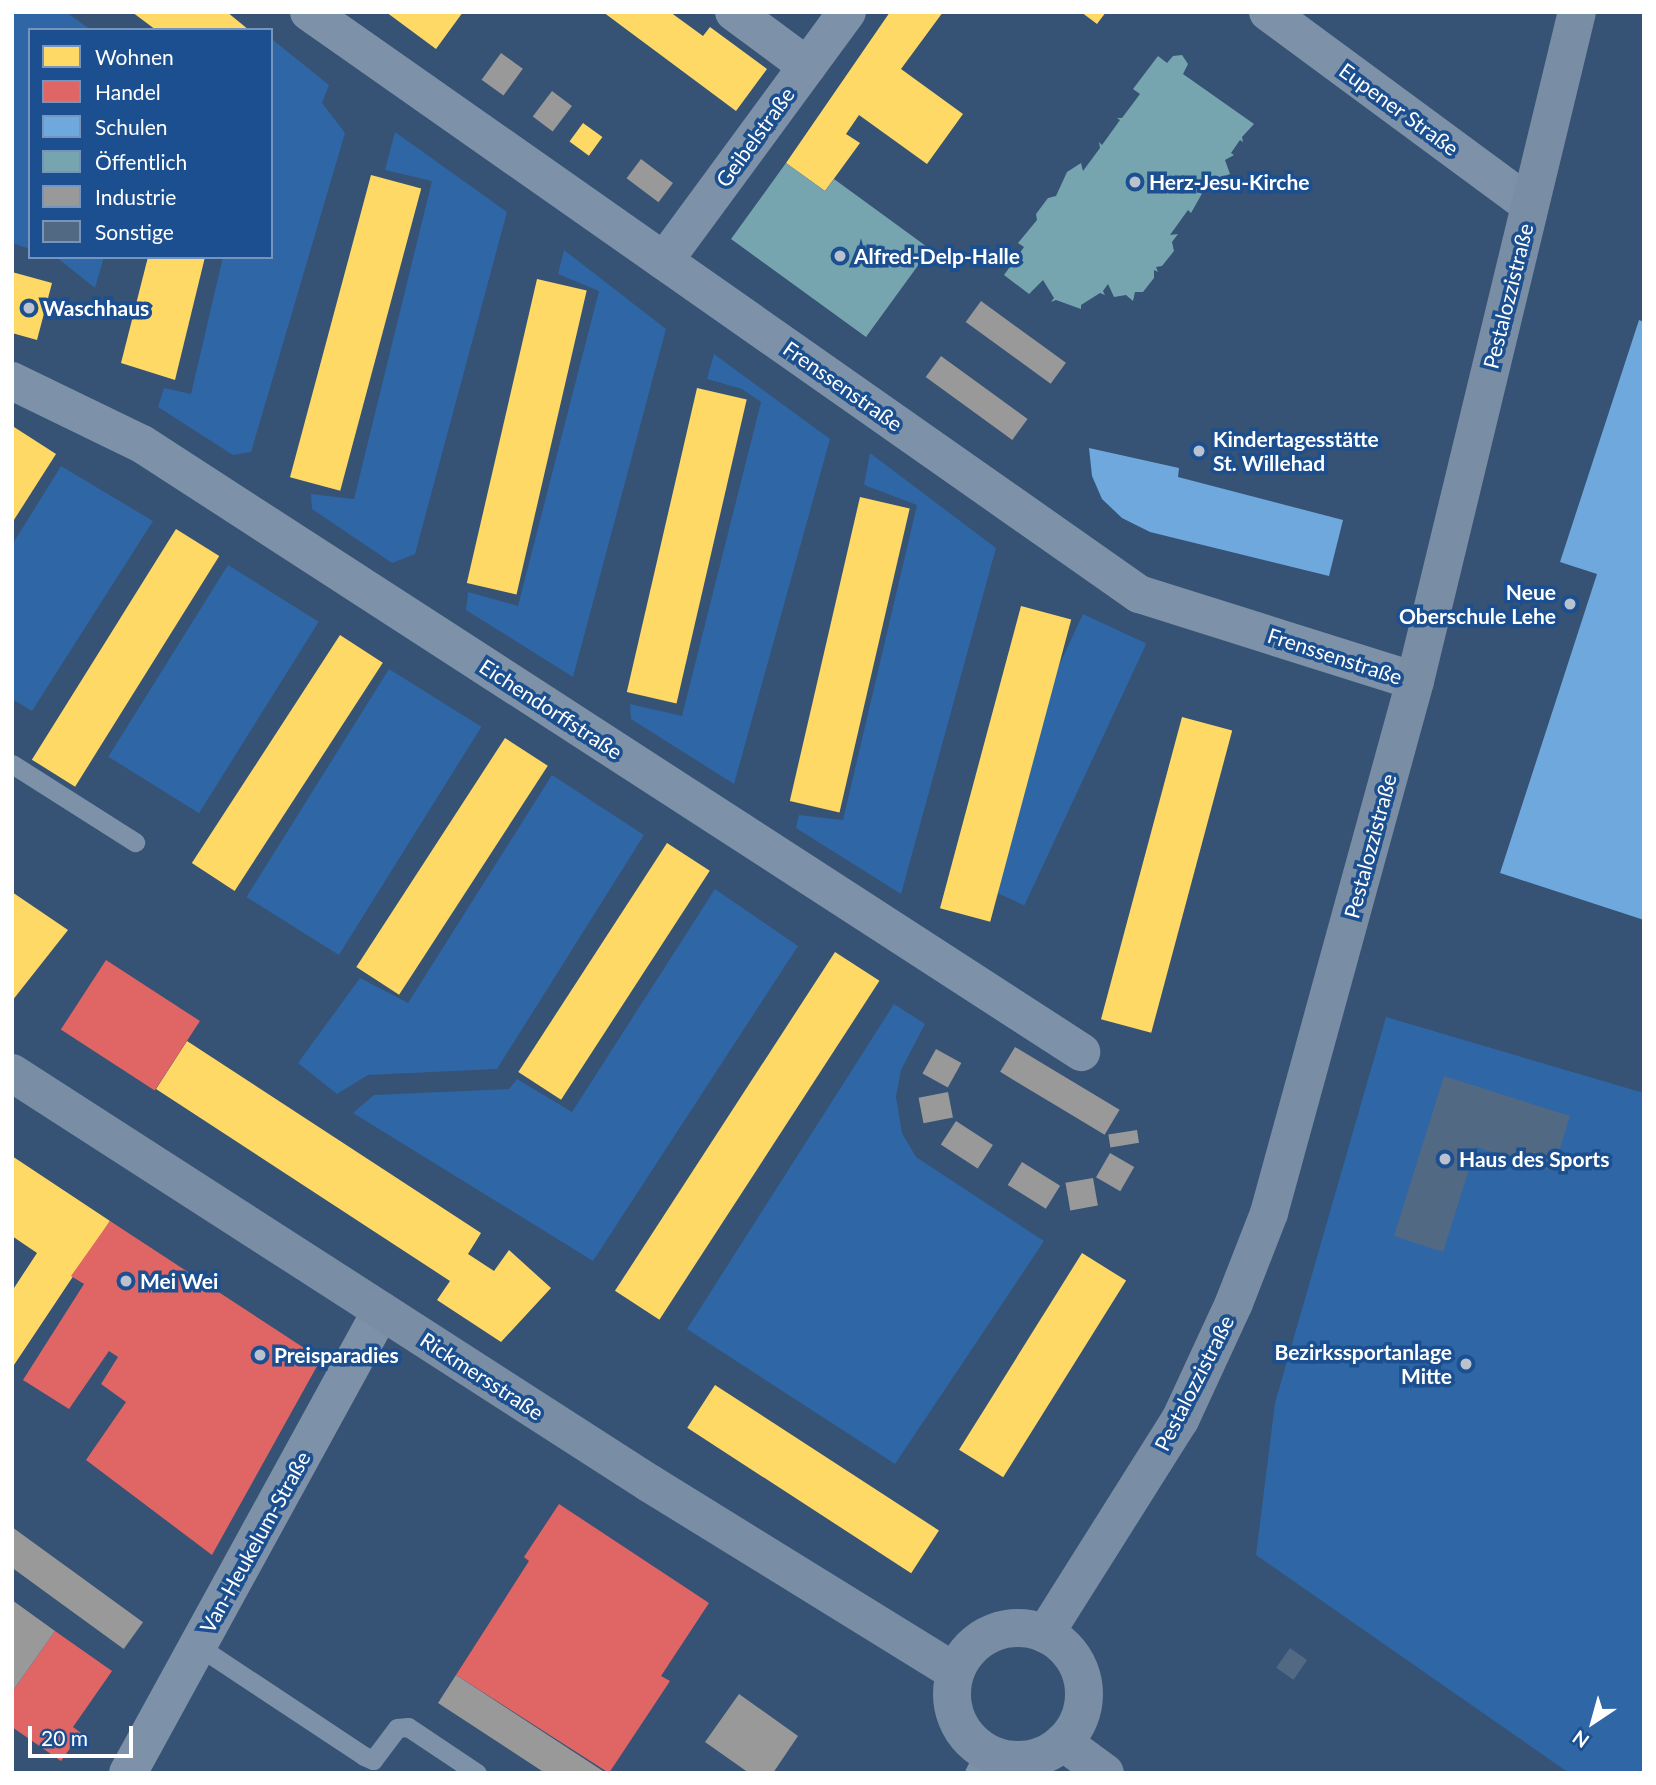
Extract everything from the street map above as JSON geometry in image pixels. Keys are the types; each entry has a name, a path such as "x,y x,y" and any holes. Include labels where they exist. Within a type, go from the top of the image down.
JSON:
{"street":[{"name":"Frenssenstraße","path":"309,12 1139,594 1415,681"},
{"path":"734,12 807,66"},
{"name":"Eupener Straße","path":"1268,12 1530,205"},
{"name":"Pestalozzistraße","path":"1045,1634 1180,1420 1234,1303 1269,1213 1415,681 1577,12"},
{"name":"Geibelstraße","path":"664,261 807,66 840,15"},
{"name":"Eichendorffstraße","path":"12,381 142,444 1081,1052"},
{"name":"Rickmersstraße","path":"12,1073 381,1311 955,1672"},
{"name":"Van-Heukelum-Straße","path":"128,1773 381,1311"},
{"path":"1014,1628 1045,1634 1070,1654 1083,1683 1080,1715 1063,1742 1031,1759 980,1762 956,1717 952,1702 955,1672 967,1651 993,1633 1014,1628"},
{"path":"1063,1742 1105,1773"}],"lane":[{"path":"12,764 135,842"},
{"path":"198,1646 364,1756 373,1760 397,1728 408,1727 477,1773"}],"shaded area":[{"path":"12,12 66,12 88,28 28,28 28,248 12,243"},
{"path":"273,40 329,85 322,103 345,133 251,452 233,455 158,407 164,388 191,394 223,259 273,259"},
{"path":"395,132 507,212 415,554 392,563 312,509 311,494 354,499 432,181 385,170"},
{"path":"564,250 666,329 573,677 466,610 468,592 518,606 599,291 558,274"},
{"path":"59,259 103,259 95,288"},
{"path":"714,354 830,439 734,784 631,719 630,704 682,716 761,402 742,389 707,379"},
{"path":"870,453 996,548 901,894 796,828 799,815 843,820 917,505 864,485"},
{"path":"61,466 153,521 32,711 12,699 12,545"},
{"path":"228,565 319,622 199,813 108,757"},
{"path":"1083,614 1146,644 1024,906 961,876"},
{"path":"389,669 481,727 339,955 246,897"},
{"path":"552,775 644,835 497,1069 368,1075 337,1094 298,1063 360,978 408,1003"},
{"path":"715,889 798,946 593,1261 353,1113 374,1095 509,1089 517,1079 572,1112"},
{"path":"894,1004 925,1024 901,1070 896,1097 902,1133 916,1157 1044,1241 895,1464 687,1329"},
{"name":"Bezirkssportanlage Mitte","path":"1386,1017 1644,1093 1644,1773 1569,1773 1256,1555 1275,1403"}],"building: Wohnen":[{"path":"132,12 227,12 247,28 153,28"},
{"path":"386,12 463,12 436,49"},
{"path":"603,12 670,12 703,36 710,27 767,69 736,111"},
{"path":"890,12 943,12 901,69 963,114 927,164 859,115 846,134 860,143 825,191 786,163"},
{"path":"1081,12 1106,12 1097,24"},
{"path":"583,123 602,137 589,156 569,142"},
{"path":"371,175 421,188 340,491 290,477"},
{"path":"147,259 205,259 175,380 121,363"},
{"name":"Waschhaus","path":"12,272 52,283 37,340 12,333"},
{"path":"537,279 587,290 517,594 467,583"},
{"path":"697,388 747,399 677,703 627,692"},
{"path":"14,427 56,454 12,523 12,430"},
{"path":"860,497 910,508 840,812 790,801"},
{"path":"176,529 219,556 75,787 32,760"},
{"path":"1021,606 1071,619 990,922 940,908"},
{"path":"340,635 383,663 235,891 192,863"},
{"path":"1182,717 1232,730 1151,1033 1101,1019"},
{"path":"505,738 548,766 399,995 356,967"},
{"path":"667,843 710,871 561,1100 518,1072"},
{"path":"12,892 68,930 12,1001"},
{"path":"835,952 879,981 659,1320 615,1291"},
{"path":"187,1041 481,1233 468,1254 494,1271 509,1250 551,1288 501,1342 437,1300 450,1281 156,1089"},
{"path":"12,1156 110,1221 12,1368 12,1291 37,1253 12,1236"},
{"path":"1082,1253 1126,1281 1003,1477 959,1450"},
{"path":"715,1385 939,1530 911,1573 687,1428"}],"building: Handel":[{"path":"106,960 200,1021 155,1091 61,1030"},
{"path":"110,1221 321,1359 212,1555 86,1460 126,1402 101,1384 118,1357 109,1351 69,1409 23,1380 84,1284 71,1276"},
{"path":"559,1504 709,1603 661,1676 670,1681 609,1773 456,1675 529,1561 524,1557"},
{"path":"55,1631 112,1671 73,1727 81,1733 61,1761 12,1727 12,1692"}],"building: Schulen":[{"path":"1639,320 1644,322 1644,920 1500,873 1597,574 1560,562"},
{"path":"1089,448 1179,468 1178,477 1343,520 1329,576 1150,532 1122,518 1102,499 1092,476"}],"building: Öffentlich":[{"name":"Herz-Jesu-Kirche","path":"1182,55 1188,64 1183,74 1254,124 1242,137 1243,142 1240,140 1231,153 1234,155 1225,160 1230,174 1208,183 1191,213 1188,210 1170,235 1178,234 1172,242 1174,251 1162,266 1156,267 1158,272 1154,270 1154,278 1143,292 1135,292 1133,301 1126,295 1114,297 1108,284 1103,291 1105,295 1100,293 1081,305 1081,309 1056,300 1051,302 1054,298 1043,280 1029,294 1004,275 1024,247 1018,243 1037,220 1036,214 1048,198 1056,196 1067,172 1081,163 1083,171 1100,148 1099,142 1102,145 1120,120 1117,118 1122,118 1140,94 1133,89 1158,56 1167,63 1173,56"},
{"name":"Alfred-Delp-Halle","path":"786,163 825,191 834,179 930,249 866,337 731,239"}],"building: Industrie":[{"path":"501,53 523,69 503,96 482,80"},
{"path":"552,91 572,106 553,132 533,117"},
{"path":"641,159 673,183 659,202 627,178"},
{"path":"981,301 1066,363 1051,384 966,322"},
{"path":"941,356 1028,419 1012,440 926,377"},
{"path":"1015,1047 1120,1110 1105,1135 1000,1072"},
{"path":"936,1049 961,1063 948,1088 922,1073"},
{"path":"948,1092 953,1118 924,1123 919,1098"},
{"path":"956,1121 993,1145 978,1168 941,1144"},
{"path":"1137,1130 1139,1143 1110,1147 1108,1135"},
{"path":"1110,1153 1134,1167 1120,1191 1096,1177"},
{"path":"1022,1162 1060,1186 1046,1209 1008,1185"},
{"path":"1093,1178 1098,1206 1070,1210 1065,1183"},
{"path":"12,1527 143,1622 124,1649 12,1568"},
{"path":"12,1600 55,1631 12,1692"},
{"path":"456,1675 606,1773 545,1773 438,1703"},
{"path":"739,1694 798,1736 773,1773 749,1773 705,1742"}],"building: Sonstige":[{"name":"Haus des Sports","path":"1444,1076 1570,1116 1553,1171 1476,1147 1443,1252 1394,1236"},
{"path":"1290,1648 1307,1660 1293,1680 1276,1668"}],"place":[{"name":"Herz-Jesu-Kirche","path":"1135,182"},
{"name":"Alfred-Delp-Halle","path":"840,256"},
{"name":"Waschhaus","path":"29,308"},
{"name":"Kindertagesstätte St. Willehad","path":"1199,451"},
{"name":"Neue Oberschule Lehe","path":"1570,604"},
{"name":"Haus des Sports","path":"1445,1159"},
{"name":"Mei Wei","path":"126,1281"},
{"name":"Preisparadies","path":"260,1355"},
{"name":"Bezirkssportanlage Mitte","path":"1466,1364"}]}
